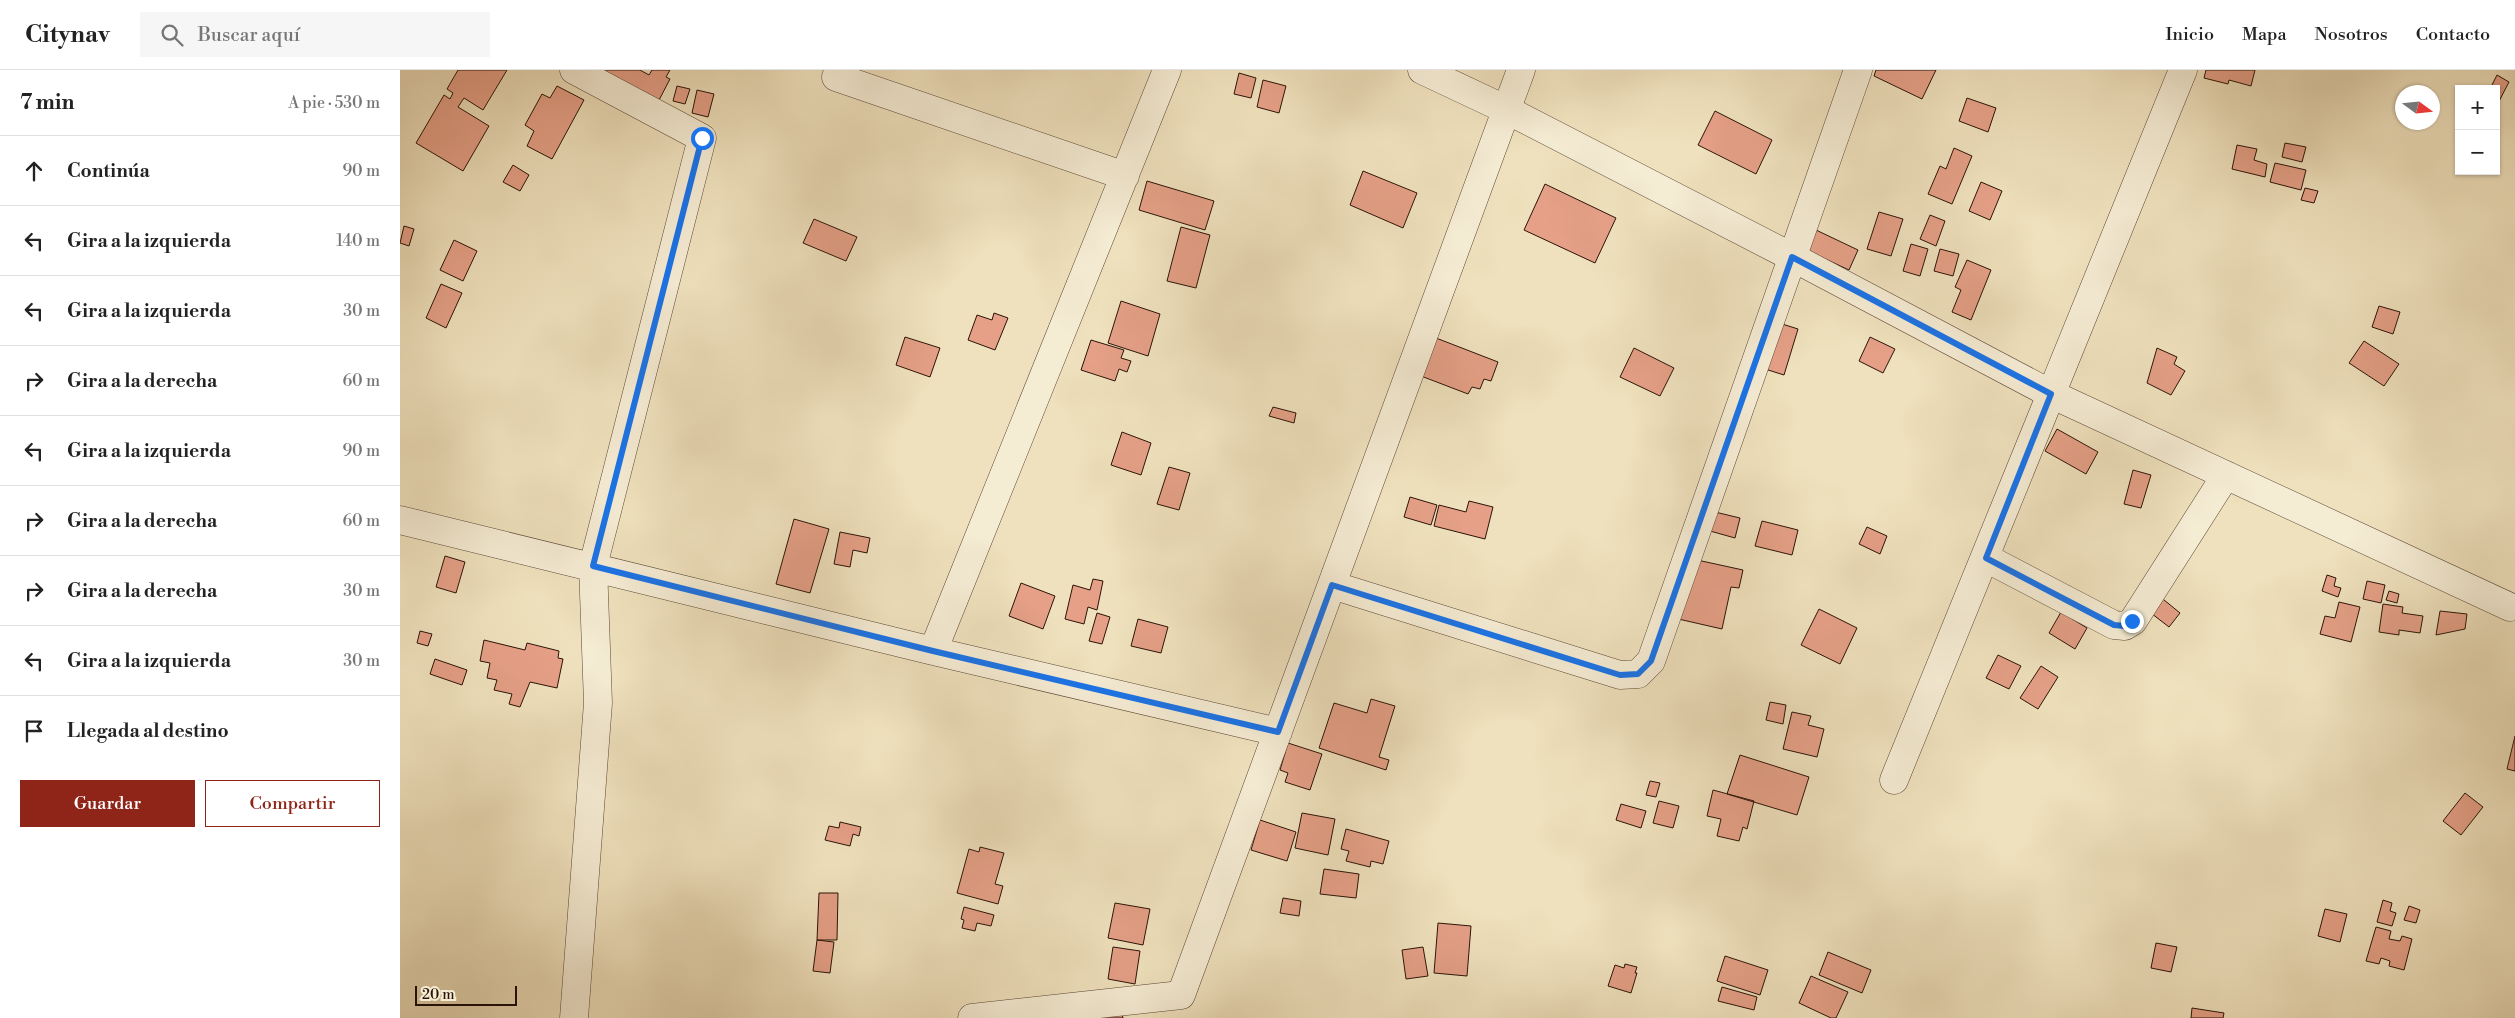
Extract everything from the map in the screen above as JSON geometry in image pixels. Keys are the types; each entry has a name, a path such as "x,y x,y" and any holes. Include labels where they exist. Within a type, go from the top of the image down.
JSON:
{"street":[{"path":"574,70 702,138 593,566 598,703 574,1018"},
{"path":"839,70 836,77 1125,176"},
{"path":"933,651 1167,70"},
{"path":"1422,70 1507,110 1792,257 2051,394 2510,606"},
{"path":"972,1018 1181,994 1522,70"},
{"path":"1332,585 1620,675 1638,674 1651,661 1858,70"},
{"path":"1894,780 1986,558 2183,70"},
{"path":"1986,558 2114,625 2125,626 2132,621 2226,474"},
{"path":"400,520 933,651 1278,732"}],"building":[{"path":"458,70 507,70 483,110 464,98 458,107 489,126 463,171 416,143 444,95 450,99 453,93 447,89"},
{"path":"601,70 640,70 649,75 652,70 670,70 666,77 670,79 658,102"},
{"path":"1876,70 1936,70 1922,99 1874,76"},
{"path":"2206,70 2255,70 2251,86 2229,80 2228,84 2204,78"},
{"path":"1239,73 1256,78 1251,98 1234,94"},
{"path":"2497,75 2509,82 2500,99 2500,85 2492,85"},
{"path":"1263,80 1286,86 1279,113 1257,107"},
{"path":"557,86 584,100 552,159 527,146 534,131 525,125 542,94 550,98"},
{"path":"677,86 690,89 685,104 673,101"},
{"path":"697,90 714,94 708,117 692,113"},
{"path":"1967,98 1996,108 1988,132 1959,121"},
{"path":"1715,111 1772,140 1756,174 1698,145"},
{"path":"2285,143 2306,147 2302,162 2282,157"},
{"path":"2237,145 2257,149 2254,160 2267,164 2265,177 2232,169"},
{"path":"1954,148 1972,156 1952,204 1928,194 1940,166 1946,169"},
{"path":"2275,163 2306,170 2301,190 2270,182"},
{"path":"513,165 529,175 520,191 503,182"},
{"path":"1363,171 1417,193 1403,228 1350,205"},
{"path":"1147,181 1214,201 1205,230 1139,210"},
{"path":"1981,182 2002,191 1990,220 1969,211"},
{"path":"1545,184 1616,218 1595,263 1524,230"},
{"path":"2305,188 2318,191 2314,203 2301,200"},
{"path":"1879,212 1903,219 1891,256 1867,249"},
{"path":"1930,215 1945,221 1936,246 1920,239"},
{"path":"814,219 857,237 846,261 803,243"},
{"path":"404,226 414,229 409,246 400,243"},
{"path":"1181,227 1210,235 1196,288 1167,281"},
{"path":"1816,230 1858,250 1849,270 1806,250"},
{"path":"454,240 477,251 463,281 440,270"},
{"path":"1911,244 1928,249 1920,276 1903,271"},
{"path":"1940,249 1959,254 1953,276 1934,271"},
{"path":"1967,260 1991,270 1971,320 1952,312 1961,290 1955,287"},
{"path":"441,284 462,293 446,328 426,318"},
{"path":"1121,301 1160,314 1148,356 1108,343"},
{"path":"2379,306 2400,312 2393,334 2372,327"},
{"path":"994,313 1008,318 995,350 968,340 977,315 992,320"},
{"path":"1779,323 1798,329 1784,375 1765,369"},
{"path":"905,337 940,348 930,377 896,365"},
{"path":"1870,337 1895,349 1883,373 1859,361"},
{"path":"1436,338 1498,362 1491,381 1484,379 1480,389 1472,387 1468,394 1421,376"},
{"path":"1091,340 1124,350 1121,358 1131,361 1127,372 1119,369 1115,381 1081,370"},
{"path":"2364,341 2399,364 2384,386 2349,363"},
{"path":"1634,348 1674,368 1660,396 1620,377"},
{"path":"2157,348 2177,357 2174,364 2185,371 2171,395 2147,383"},
{"path":"1273,407 1296,413 1294,423 1269,416"},
{"path":"2057,429 2098,452 2086,474 2045,451"},
{"path":"1122,432 1151,443 1141,475 1111,465"},
{"path":"1169,467 1190,473 1179,510 1157,504"},
{"path":"2133,470 2151,475 2141,508 2124,504"},
{"path":"1410,497 1437,505 1431,525 1404,517"},
{"path":"1469,501 1493,507 1485,539 1434,526 1439,505 1466,512"},
{"path":"1715,512 1740,518 1735,538 1710,531"},
{"path":"794,519 829,529 810,593 776,584"},
{"path":"1762,521 1798,530 1792,555 1755,546"},
{"path":"1867,527 1887,536 1880,554 1859,544"},
{"path":"840,532 870,538 867,553 853,550 850,567 834,564"},
{"path":"445,556 465,562 456,593 436,587"},
{"path":"1688,558 1743,570 1739,588 1731,587 1722,629 1674,618"},
{"path":"2327,575 2336,578 2334,586 2341,588 2338,597 2322,591"},
{"path":"1093,579 1103,581 1097,610 1088,607 1084,624 1065,619 1073,585 1090,590"},
{"path":"2367,581 2385,585 2381,603 2363,599"},
{"path":"1021,583 1055,596 1043,629 1009,616"},
{"path":"2389,591 2399,594 2397,603 2386,600"},
{"path":"2158,595 2180,613 2169,627 2147,610"},
{"path":"2339,602 2360,607 2351,642 2320,634 2325,616 2335,618"},
{"path":"2383,604 2403,607 2402,613 2423,616 2420,633 2399,630 2399,635 2379,632"},
{"path":"1819,609 1857,628 1840,664 1801,645"},
{"path":"2440,611 2467,614 2465,629 2436,635"},
{"path":"2061,612 2087,628 2075,649 2049,633"},
{"path":"1097,613 1110,617 1102,644 1089,641"},
{"path":"1138,619 1168,627 1161,653 1131,646"},
{"path":"420,631 432,634 428,646 417,643"},
{"path":"484,640 525,650 527,643 559,651 558,658 563,659 557,688 530,682 520,707 509,704 512,694 494,690 497,680 487,678 490,663 480,661"},
{"path":"1998,655 2021,666 2009,689 1986,678"},
{"path":"435,659 467,670 462,685 430,674"},
{"path":"2041,666 2058,677 2038,709 2020,698"},
{"path":"1371,699 1395,706 1379,757 1389,760 1386,770 1319,748 1334,703 1367,713"},
{"path":"1770,702 1786,705 1783,724 1766,720"},
{"path":"1792,712 1811,716 1808,725 1824,729 1817,757 1783,749"},
{"path":"2515,736 2515,771 2507,769"},
{"path":"1288,743 1322,754 1310,790 1285,782 1288,773 1280,770"},
{"path":"1740,755 1809,777 1797,815 1727,794"},
{"path":"1650,781 1660,783 1656,797 1646,795"},
{"path":"1713,790 1754,801 1747,829 1743,827 1739,841 1717,836 1721,819 1707,816"},
{"path":"2465,793 2483,807 2461,835 2443,821"},
{"path":"1659,801 1679,806 1673,828 1653,823"},
{"path":"1621,804 1646,811 1641,828 1616,820"},
{"path":"1302,813 1335,819 1328,855 1295,848"},
{"path":"1260,820 1296,832 1287,861 1251,850"},
{"path":"840,822 861,827 859,836 853,834 850,846 825,840 829,826 839,828"},
{"path":"1346,829 1389,841 1383,864 1371,861 1370,867 1346,861 1349,851 1341,849"},
{"path":"980,847 1004,853 995,884 1003,886 998,904 957,893 969,849 979,852"},
{"path":"1324,869 1359,874 1356,898 1320,894"},
{"path":"819,893 838,893 837,940 817,940"},
{"path":"1283,898 1301,901 1299,916 1280,913"},
{"path":"2383,900 2392,903 2390,911 2396,913 2392,926 2377,922"},
{"path":"1115,903 1150,909 1143,945 1108,938"},
{"path":"2409,906 2420,910 2416,923 2404,920"},
{"path":"964,907 994,915 991,926 977,923 975,931 962,928 964,920 961,919"},
{"path":"2325,909 2347,914 2340,942 2318,936"},
{"path":"1438,923 1471,926 1467,976 1434,973"},
{"path":"2376,927 2391,931 2389,939 2400,941 2402,936 2412,939 2404,970 2389,966 2390,961 2381,958 2379,964 2366,961"},
{"path":"817,940 834,942 830,973 813,971"},
{"path":"2156,943 2177,947 2171,972 2151,968"},
{"path":"1113,947 1140,951 1135,984 1108,979"},
{"path":"1423,947 1428,976 1406,979 1402,950"},
{"path":"1828,952 1871,970 1862,993 1819,975"},
{"path":"1725,956 1768,970 1760,995 1717,981"},
{"path":"1625,964 1637,967 1631,993 1608,986 1615,965 1624,968"},
{"path":"1811,976 1848,992 1836,1018 1831,1018 1799,1003"},
{"path":"1722,987 1757,997 1754,1010 1718,1001"},
{"path":"2192,1008 2224,1013 2223,1018 2191,1018"},
{"path":"1122,1014 1123,1018 1086,1018"}],"route":[{"path":"702,138 593,566 933,651 1278,732 1332,585 1620,675 1638,674 1651,661 1792,257 2051,394 1986,558 2114,625 2125,626 2132,621"}]}
